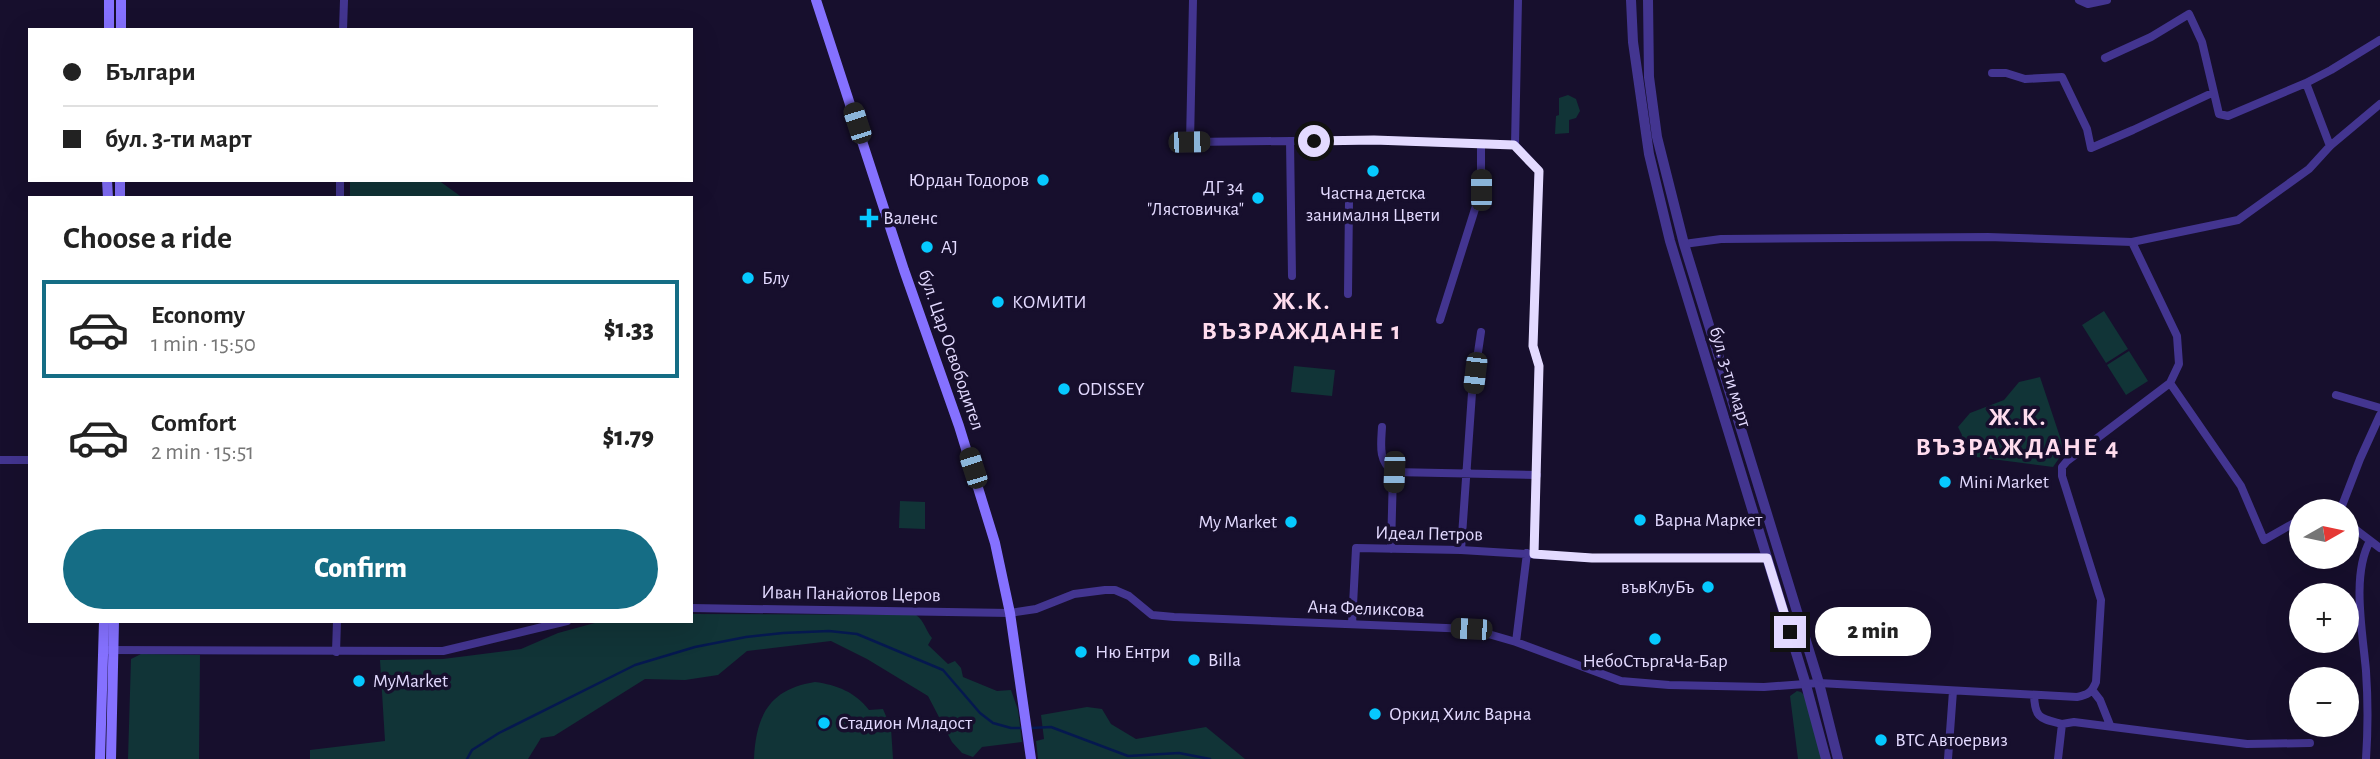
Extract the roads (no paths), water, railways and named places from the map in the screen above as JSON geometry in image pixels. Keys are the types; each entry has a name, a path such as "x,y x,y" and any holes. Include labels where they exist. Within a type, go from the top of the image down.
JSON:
{"main road":[{"path":"109,0 109,28"},
{"path":"121,0 121,28"},
{"name":"бул. Цар Освободител","path":"816,0 984,502 1010,613 1031,759"},
{"path":"104,623 108,650 111,759"},
{"path":"100,759 108,650 114,623"}],"street":[{"path":"343,28 344,0"},
{"path":"1193,0 1189,142 1374,140 1514,145 1539,171 1533,346 1539,366 1537,475 1531,553 1516,642"},
{"path":"1514,145 1518,0"},
{"name":"бул. 3-ти март","path":"1631,0 1642,105 1655,179 1670,241 1806,685 1826,759"},
{"name":"бул. 3-ти март","path":"1648,0 1649,77 1657,137 1684,244 1819,683 1838,759"},
{"path":"2078,0 2088,4 2107,0"},
{"path":"2105,58 2151,37 2189,14 2202,42 2219,114 2228,116 2306,83 2380,40"},
{"path":"1992,73 2025,79 2062,77 2087,129 2091,148 2212,93"},
{"path":"2306,83 2330,146"},
{"path":"1684,244 1721,239 1988,237 2132,242 2238,220 2309,170 2330,146 2380,104"},
{"path":"1290,141 1292,276"},
{"path":"1440,320 1481,190 1481,144"},
{"path":"1348,294 1349,201"},
{"path":"2110,725 2101,700 2093,691 2096,682 2101,600 2062,476 2062,467 2085,446 2170,383 2179,364 2177,336 2132,242"},
{"path":"1461,550 1472,393 1481,332"},
{"path":"2170,383 2241,486 2264,540 2289,526"},
{"path":"2336,395 2380,408"},
{"path":"2345,499 2380,415"},
{"path":"1382,427 1381,457 1385,465 1394,472 1537,475"},
{"path":"0,460 28,460"},
{"path":"1391,549 1394,472"},
{"path":"2359,532 2380,548"},
{"path":"2367,759 2366,673 2359,597 2366,548 2370,541"},
{"name":"Идеал Петров","path":"1352,624 1356,548 1461,550 1592,558 1767,558"},
{"name":"Ана Феликсова","path":"1010,613 1036,609 1074,594 1115,590 1129,596 1152,615 1471,629 1516,642 1621,681 1751,687 1819,683 2077,697 2093,691"},
{"name":"Иван Панайотов Церов","path":"693,608 1010,613"},
{"path":"336,652 337,623"},
{"path":"108,650 443,652 559,623"},
{"path":"1948,759 1954,691"},
{"path":"2034,695 2035,711 2039,716 2062,724 2074,722 2110,725 2247,744 2310,743"},
{"path":"2058,759 2062,724"}],"waterway":[{"path":"467,759 472,750 499,733 635,665 695,647 783,633 829,631 857,634 943,670 980,713 993,723 1024,728"},
{"path":"1031,728 1051,727 1128,756 1179,753 1210,759"}],"place":[{"name":"Частна детска занималня Цвети","path":"1373,171"},
{"name":"Юрдан Тодоров","path":"1043,180"},
{"name":"ДГ 34 \"Лястовичка\"","path":"1258,198"},
{"name":"Валенс","path":"869,218"},
{"name":"AJ","path":"927,247"},
{"name":"Блу","path":"748,278"},
{"name":"КОМИТИ","path":"998,302"},
{"name":"ODISSEY","path":"1064,389"},
{"name":"Mini Market","path":"1945,482"},
{"name":"Варна Маркет","path":"1640,520"},
{"name":"My Market","path":"1291,522"},
{"name":"въвКлуБъ","path":"1708,587"},
{"name":"НебоСтъргаЧа-Бар","path":"1655,639"},
{"name":"Ню Ентри","path":"1081,652"},
{"name":"Billa","path":"1194,660"},
{"name":"MyMarket","path":"359,681"},
{"name":"Оркид Хилс Варна","path":"1375,714"},
{"name":"Стадион Младост","path":"824,723"},
{"name":"ВТС Автоервиз","path":"1881,740"}],"district":[{"name":"Ж.К. ВЪЗРАЖДАНЕ 1","path":"1302,316"},
{"name":"Ж.К. ВЪЗРАЖДАНЕ 4","path":"2018,432"}]}
